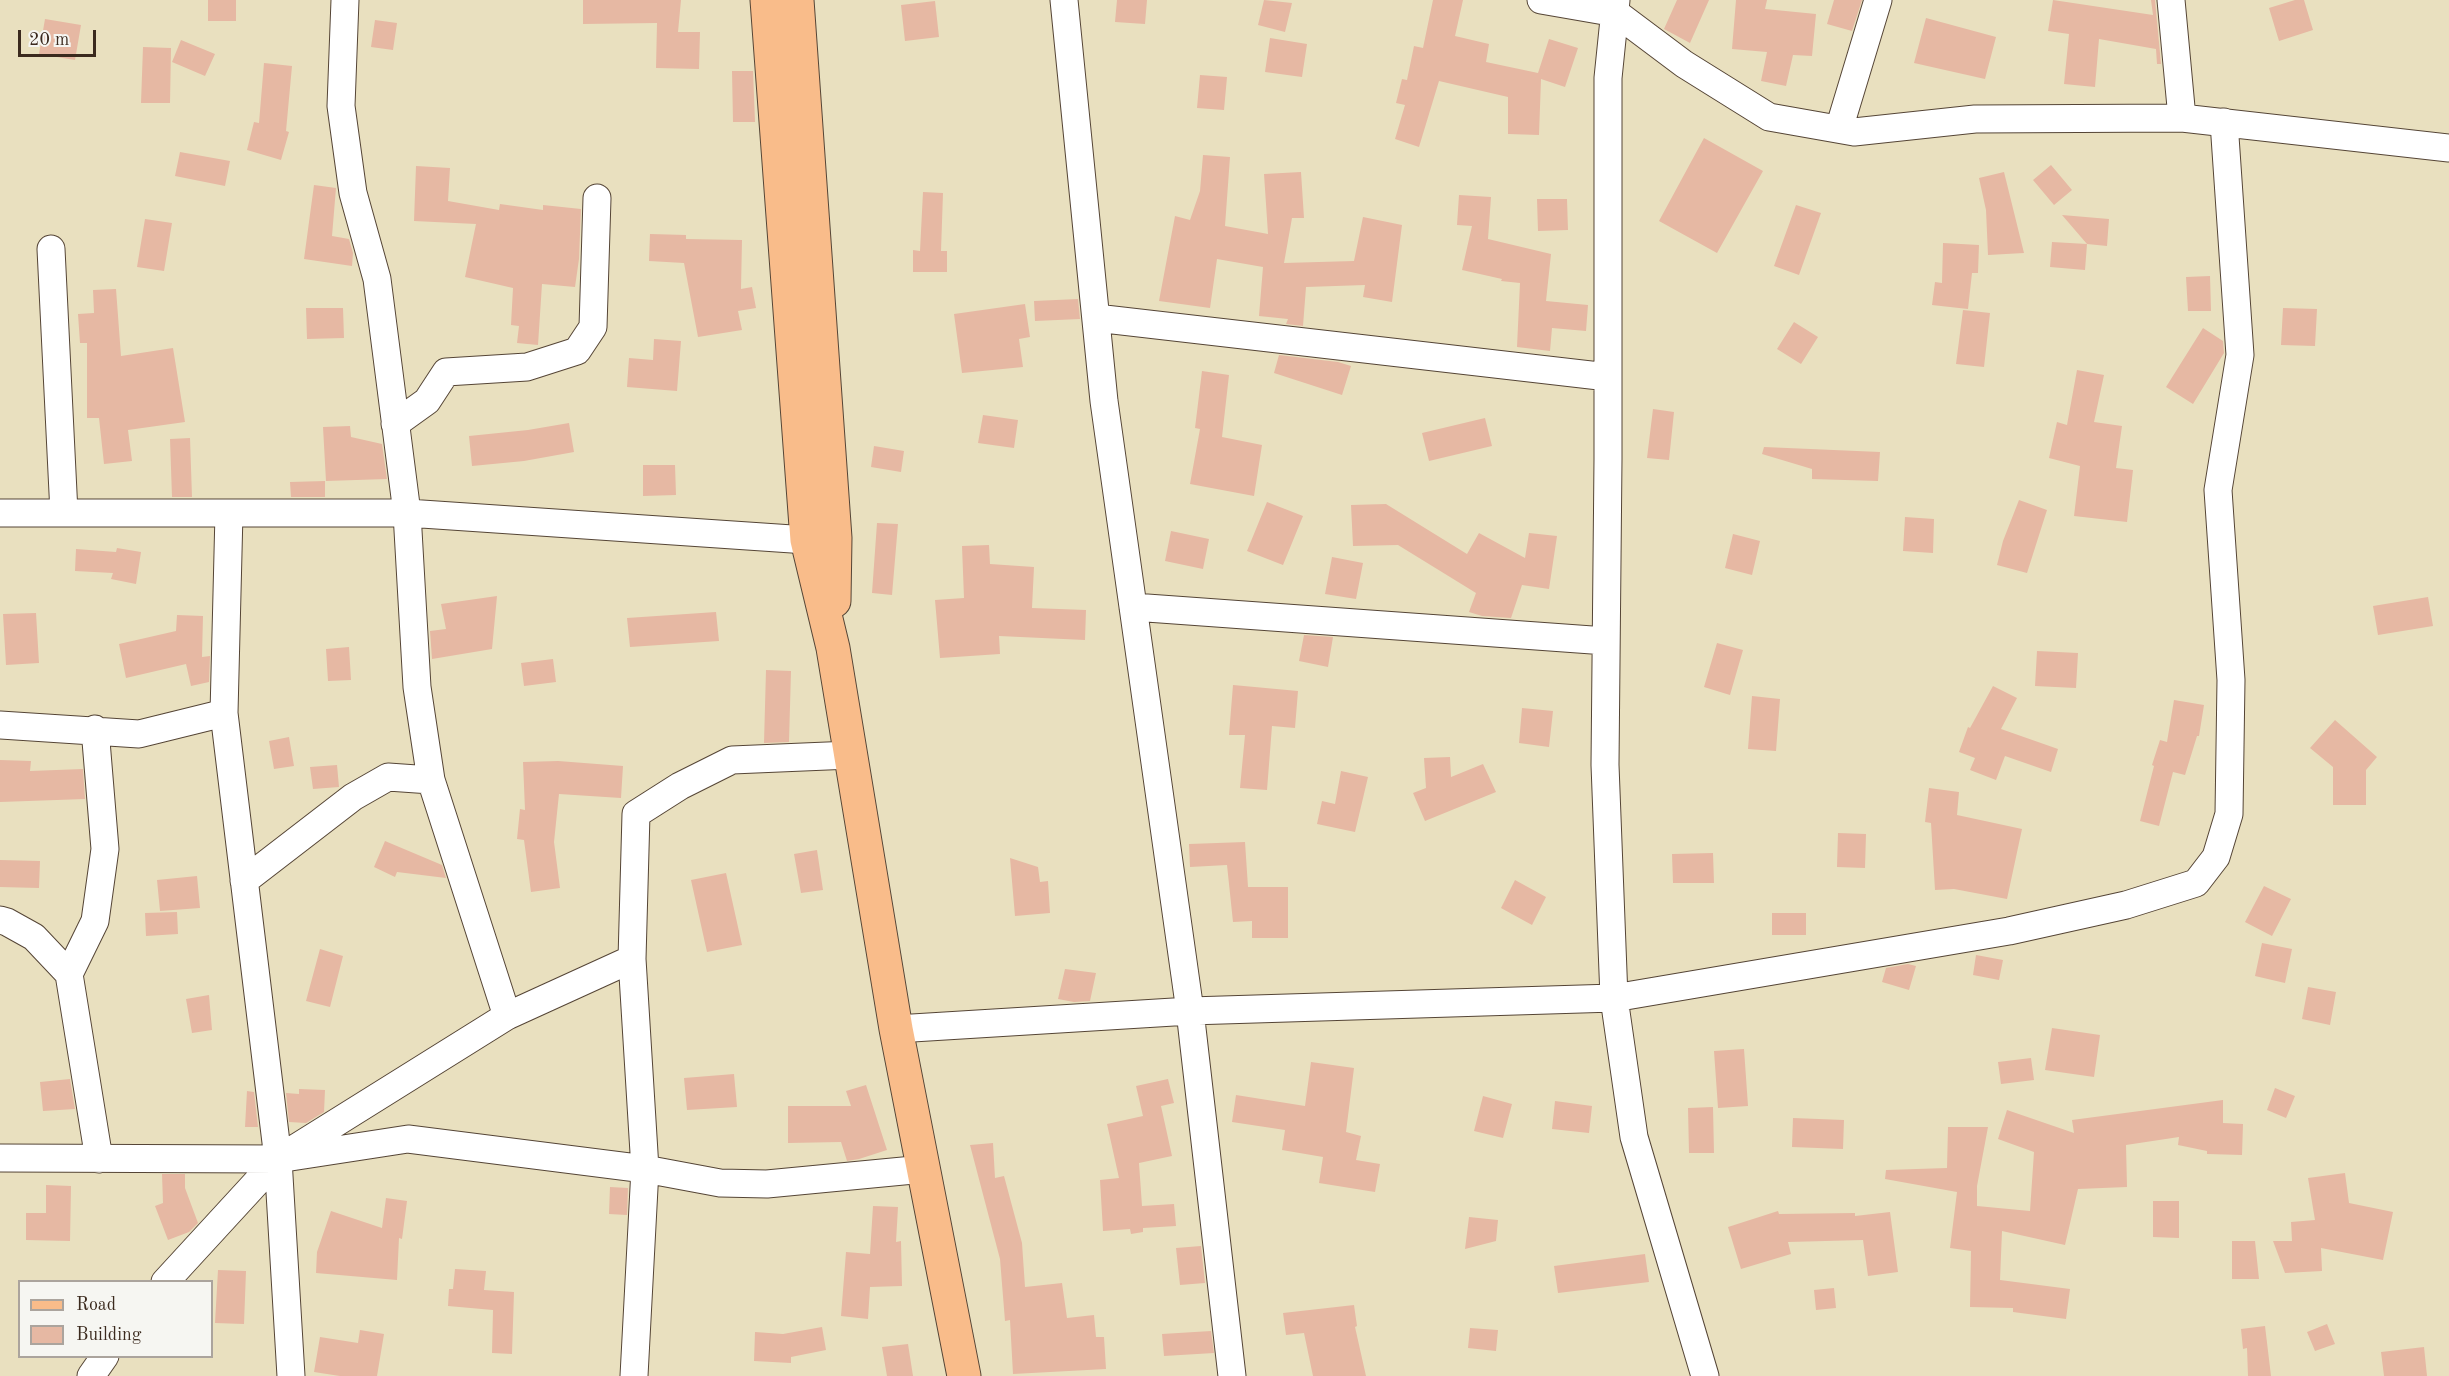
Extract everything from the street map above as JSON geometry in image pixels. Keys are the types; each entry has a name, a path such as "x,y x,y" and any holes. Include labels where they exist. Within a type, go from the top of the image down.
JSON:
{"main road":[{"path":"767,0 833,648 896,1029 964,1376"},
{"path":"797,0 821,539"}],"street":[{"path":"345,0 341,106 353,193 377,279 407,513 417,687 431,780 507,1016"},
{"path":"1064,0 1104,401 1190,1011 1232,1376"},
{"path":"1541,0 1617,6 1684,64 1768,117 1854,132 1975,119 2181,117 2449,148"},
{"path":"1839,129 1878,0"},
{"path":"2171,0 2181,117"},
{"path":"1617,6 1608,78 1605,765 1614,998 1634,1137 1705,1376"},
{"path":"896,1029 1190,1011 1614,998 2009,932 2126,905 2196,883 2216,857 2229,814 2231,680 2217,490 2240,355 2224,122"},
{"path":"395,424 427,401 446,372 527,367 577,351 593,327 597,198"},
{"path":"51,249 64,513"},
{"path":"1096,318 1608,377"},
{"path":"0,513 407,513 821,539"},
{"path":"229,513 224,713 278,1159 291,1376"},
{"path":"1133,607 1606,641"},
{"path":"0,725 95,729 139,734 224,713"},
{"path":"69,974 95,921 105,849 95,729"},
{"path":"634,1376 645,1169 632,959 636,814 680,786 732,760 851,755"},
{"path":"244,881 353,797 388,777 431,780"},
{"path":"0,920 34,937 69,974 99,1159"},
{"path":"166,1280 278,1159 507,1016 632,959"},
{"path":"0,1158 278,1159 408,1139 645,1169 720,1183 767,1184 924,1169"},
{"path":"91,1376 104,1358"}],"building":[{"path":"208,0 236,0 236,21 208,21"},
{"path":"583,0 681,0 678,32 700,32 699,69 656,68 657,23 583,24"},
{"path":"1117,0 1147,0 1145,24 1115,22"},
{"path":"1264,0 1292,3 1285,32 1258,25"},
{"path":"1433,0 1463,0 1455,36 1489,44 1486,62 1538,73 1549,39 1578,48 1565,87 1541,79 1539,135 1508,134 1508,97 1439,81 1419,147 1395,139 1405,105 1396,103 1402,79 1407,80 1414,46 1423,48"},
{"path":"1677,0 1709,0 1690,43 1664,29"},
{"path":"1736,0 1767,0 1765,9 1816,14 1812,56 1793,55 1786,86 1761,81 1767,52 1732,49"},
{"path":"1834,0 1862,0 1852,31 1827,24"},
{"path":"2053,0 2153,15 2151,0 2155,0 2161,64 2157,64 2156,49 2099,39 2095,87 2064,84 2069,34 2048,31"},
{"path":"2295,0 2304,0 2313,30 2279,41 2269,8"},
{"path":"935,1 939,37 905,41 901,5"},
{"path":"1926,18 1996,37 1985,79 1914,63"},
{"path":"45,19 81,25 75,60 39,54"},
{"path":"375,20 397,23 393,50 371,47"},
{"path":"1270,38 1307,44 1302,77 1265,72"},
{"path":"181,40 215,54 205,76 172,62"},
{"path":"143,47 171,48 170,103 141,103"},
{"path":"264,63 292,66 286,131 289,132 281,160 247,150 254,122 259,123"},
{"path":"732,71 753,71 755,122 733,122"},
{"path":"1200,75 1227,77 1224,110 1197,108"},
{"path":"1704,138 1763,171 1717,253 1659,221"},
{"path":"180,152 230,161 225,186 175,176"},
{"path":"1203,155 1230,157 1225,226 1268,234 1264,174 1301,172 1304,218 1292,218 1284,263 1354,261 1363,217 1402,225 1392,302 1363,297 1365,285 1306,287 1303,326 1286,324 1288,319 1259,316 1263,267 1217,259 1210,308 1159,301 1175,216 1190,220 1200,191"},
{"path":"2051,165 2072,190 2054,205 2033,180"},
{"path":"416,166 450,168 448,201 499,210 500,204 543,210 543,205 581,209 579,259 575,287 542,284 538,345 517,343 519,326 511,325 513,288 465,277 476,224 414,221"},
{"path":"2004,172 2024,253 1988,255 1986,210 1979,178"},
{"path":"314,185 336,188 332,236 349,239 353,253 352,266 304,259"},
{"path":"923,192 943,193 941,251 947,251 947,272 913,272 913,250 920,251"},
{"path":"1459,195 1491,197 1488,239 1551,254 1546,301 1588,305 1586,331 1552,328 1550,351 1517,347 1520,283 1501,281 1502,279 1462,270 1472,226 1457,225"},
{"path":"1537,199 1567,199 1568,230 1538,231"},
{"path":"1796,205 1821,213 1799,275 1774,266"},
{"path":"2062,215 2109,219 2107,246 2087,244"},
{"path":"145,219 172,223 164,271 137,267"},
{"path":"650,234 686,235 686,239 742,240 741,289 752,287 756,308 738,311 742,330 698,337 684,263 649,261"},
{"path":"2052,242 2087,244 2085,270 2050,267"},
{"path":"1943,243 1979,245 1978,273 1972,273 1968,309 1932,305 1935,282 1942,283"},
{"path":"2210,276 2211,311 2188,311 2186,277"},
{"path":"116,289 121,356 173,348 185,422 128,430 132,461 104,464 99,418 87,418 87,343 80,343 78,314 94,313 93,290"},
{"path":"1078,299 1080,319 1035,321 1034,301"},
{"path":"1025,304 1030,337 1019,339 1023,367 962,373 954,314"},
{"path":"306,308 343,308 344,338 307,339"},
{"path":"2283,308 2317,309 2315,346 2281,345"},
{"path":"1963,310 1990,313 1984,367 1956,364"},
{"path":"1794,322 1818,337 1801,364 1777,349"},
{"path":"2203,328 2223,341 2224,353 2193,404 2166,387"},
{"path":"654,339 681,341 677,391 627,387 629,358 653,360"},
{"path":"1279,355 1338,362 1351,366 1342,395 1274,373"},
{"path":"2077,370 2104,375 2094,422 2122,426 2116,468 2133,470 2127,522 2074,516 2080,466 2049,458 2057,422 2067,425"},
{"path":"1202,371 1229,375 1222,437 1262,445 1254,496 1190,484 1200,429 1195,428"},
{"path":"1653,409 1674,412 1669,460 1647,458"},
{"path":"983,415 1018,420 1014,448 978,443"},
{"path":"1485,418 1492,446 1429,461 1422,433"},
{"path":"569,423 574,452 524,461 472,466 469,436"},
{"path":"350,426 351,437 382,444 387,479 326,481 323,427"},
{"path":"190,438 192,497 172,497 170,439"},
{"path":"874,446 904,451 901,472 871,467"},
{"path":"1764,447 1880,452 1878,481 1812,479 1812,469 1762,454"},
{"path":"643,465 675,465 676,495 643,496"},
{"path":"325,481 325,497 291,497 290,482"},
{"path":"2019,500 2047,510 2027,573 1997,565 2003,541"},
{"path":"1267,502 1303,516 1283,565 1247,551"},
{"path":"1386,504 1467,554 1479,533 1525,558 1529,533 1557,536 1549,589 1522,585 1511,618 1482,616 1469,612 1476,593 1398,545 1353,546 1351,505"},
{"path":"1905,517 1934,519 1933,553 1903,551"},
{"path":"877,523 898,524 892,595 872,593"},
{"path":"1171,531 1209,539 1203,569 1165,561"},
{"path":"1733,534 1760,541 1752,575 1725,568"},
{"path":"989,545 990,564 1034,567 1032,608 1086,610 1085,640 999,636 1000,654 940,658 935,600 964,598 962,546"},
{"path":"117,548 141,552 136,584 111,579 113,573 75,571 76,549 116,552"},
{"path":"1332,557 1363,563 1356,599 1325,594"},
{"path":"497,596 492,649 432,659 430,631 446,629 441,604"},
{"path":"2428,597 2433,626 2378,635 2373,606"},
{"path":"716,612 719,641 630,647 627,618"},
{"path":"36,613 39,663 6,665 3,614"},
{"path":"177,615 203,616 202,657 210,656 209,682 191,686 186,664 126,678 119,644 176,631"},
{"path":"1304,635 1333,637 1328,667 1299,661"},
{"path":"1717,643 1743,650 1730,695 1704,687"},
{"path":"349,647 351,680 328,681 326,649"},
{"path":"2037,651 2078,653 2076,688 2035,686"},
{"path":"553,659 556,682 524,686 521,663"},
{"path":"766,670 791,671 789,742 764,743"},
{"path":"1233,685 1298,691 1295,728 1272,726 1267,790 1240,788 1245,735 1229,735"},
{"path":"1993,686 2017,698 2001,729 2058,749 2051,772 2005,756 1996,780 1970,770 1975,758 1959,752 1968,727 1970,728"},
{"path":"1752,696 1780,699 1776,751 1748,749"},
{"path":"2174,700 2204,705 2199,736 2197,736 2185,775 2173,772 2159,826 2140,821 2160,740 2167,742"},
{"path":"1522,708 1553,711 1549,747 1519,743"},
{"path":"2335,720 2377,757 2366,770 2366,805 2333,805 2333,767 2310,748"},
{"path":"289,737 294,766 274,769 269,741"},
{"path":"1450,757 1451,777 1483,764 1496,792 1425,821 1413,793 1426,788 1424,758"},
{"path":"0,760 31,761 30,771 83,769 85,799 0,802"},
{"path":"558,761 623,766 621,798 559,794 554,842 560,888 531,892 524,840 517,839 520,809 525,810 523,762"},
{"path":"337,765 339,787 313,789 310,767"},
{"path":"1341,771 1368,777 1355,832 1317,824 1322,801 1335,804"},
{"path":"1929,788 1959,792 1957,815 2022,829 2007,899 1954,889 1935,890 1931,823 1925,822"},
{"path":"1838,833 1866,834 1865,868 1837,867"},
{"path":"385,841 442,865 446,878 397,872 395,877 374,867"},
{"path":"1245,842 1248,887 1288,887 1288,938 1252,938 1252,921 1233,922 1227,865 1190,867 1189,844"},
{"path":"817,850 823,890 801,893 794,854"},
{"path":"1713,853 1714,883 1673,883 1672,854"},
{"path":"1010,858 1038,867 1040,882 1048,881 1050,913 1015,916"},
{"path":"0,860 40,861 39,888 0,887"},
{"path":"726,873 742,945 707,952 691,880"},
{"path":"197,876 200,908 160,911 157,880"},
{"path":"1515,880 1546,897 1532,925 1501,908"},
{"path":"2264,886 2291,899 2272,936 2245,922"},
{"path":"177,912 178,934 146,936 145,913"},
{"path":"1772,913 1806,913 1806,935 1772,935"},
{"path":"2262,943 2292,949 2285,983 2255,976"},
{"path":"320,949 343,956 330,1007 306,1001"},
{"path":"1976,955 2003,960 1999,980 1973,975"},
{"path":"1908,964 1916,966 1909,990 1882,982 1886,968"},
{"path":"1065,969 1096,973 1090,1001 1074,1002 1058,999"},
{"path":"2308,987 2336,992 2330,1025 2302,1019"},
{"path":"209,995 212,1030 192,1033 186,999"},
{"path":"2052,1028 2100,1035 2094,1077 2045,1070"},
{"path":"1744,1049 1748,1106 1718,1108 1714,1051"},
{"path":"2031,1058 2034,1080 2001,1084 1998,1062"},
{"path":"1311,1062 1354,1068 1346,1132 1361,1136 1356,1160 1380,1164 1375,1192 1319,1183 1323,1157 1282,1150 1285,1130 1232,1122 1236,1095 1305,1106"},
{"path":"734,1074 737,1107 687,1110 684,1078"},
{"path":"70,1079 75,1109 43,1111 40,1082"},
{"path":"1168,1079 1174,1103 1161,1106 1172,1156 1139,1163 1142,1206 1174,1204 1176,1226 1143,1228 1143,1232 1131,1234 1130,1229 1103,1231 1100,1180 1119,1178 1107,1124 1143,1116 1136,1086"},
{"path":"866,1085 887,1150 847,1161 841,1142 788,1143 788,1106 851,1106 846,1091"},
{"path":"2275,1088 2295,1096 2286,1118 2267,1110"},
{"path":"299,1089 325,1090 324,1112 306,1123 289,1122 286,1093 299,1094"},
{"path":"247,1091 254,1092 258,1127 245,1127"},
{"path":"1483,1096 1512,1104 1503,1138 1474,1131"},
{"path":"2223,1100 2223,1123 2243,1124 2242,1155 2207,1154 2207,1151 2178,1145 2179,1137 2126,1145 2127,1187 2078,1189 2065,1245 2002,1231 2000,1280 2070,1289 2066,1319 2013,1312 2013,1308 1970,1307 1971,1251 1950,1248 1957,1192 1885,1179 1886,1170 1947,1168 1948,1127 1988,1127 1977,1186 1977,1206 2030,1211 2034,1152 1998,1139 2007,1110 2074,1133 2072,1120"},
{"path":"1555,1101 1592,1106 1589,1133 1552,1129"},
{"path":"1713,1107 1714,1153 1689,1153 1688,1108"},
{"path":"1793,1118 1844,1120 1843,1149 1792,1147"},
{"path":"993,1143 995,1178 1004,1176 1022,1243 1025,1287 1062,1283 1067,1318 1094,1315 1096,1337 1104,1337 1106,1369 1013,1374 1010,1320 1005,1321 1000,1259 970,1145"},
{"path":"2345,1173 2349,1203 2393,1212 2383,1260 2321,1248 2322,1271 2285,1273 2273,1241 2292,1241 2291,1222 2315,1220 2308,1178"},
{"path":"162,1174 185,1174 185,1188 198,1223 189,1232 168,1240 155,1206 163,1203"},
{"path":"46,1185 71,1186 70,1241 26,1240 26,1213 46,1213"},
{"path":"610,1187 628,1188 627,1215 609,1214"},
{"path":"386,1198 407,1201 402,1239 399,1238 397,1280 316,1273 317,1252 331,1211 382,1228"},
{"path":"2153,1201 2179,1201 2179,1238 2153,1237"},
{"path":"873,1206 898,1207 896,1242 901,1241 902,1286 870,1287 868,1319 841,1316 846,1252 870,1254"},
{"path":"1778,1211 1779,1214 1855,1213 1855,1216 1890,1212 1898,1272 1868,1276 1863,1240 1788,1242 1791,1254 1741,1269 1728,1227"},
{"path":"1469,1217 1498,1220 1496,1241 1465,1249"},
{"path":"2232,1241 2255,1241 2259,1279 2232,1279"},
{"path":"1201,1246 1205,1283 1180,1285 1176,1248"},
{"path":"1645,1254 1649,1282 1558,1293 1554,1266"},
{"path":"455,1269 486,1271 484,1290 514,1292 512,1354 492,1353 493,1310 448,1306 449,1289 453,1289"},
{"path":"218,1270 246,1271 244,1324 215,1323"},
{"path":"1834,1288 1836,1308 1816,1310 1814,1290"},
{"path":"1354,1305 1357,1326 1355,1327 1366,1376 1313,1376 1304,1333 1286,1335 1283,1313"},
{"path":"2327,1324 2335,1344 2315,1351 2307,1332"},
{"path":"2265,1326 2271,1376 2248,1376 2247,1348 2243,1349 2241,1329"},
{"path":"822,1327 826,1350 791,1357 791,1363 754,1361 755,1332 783,1334"},
{"path":"1470,1328 1498,1330 1496,1351 1468,1348"},
{"path":"360,1330 384,1334 377,1376 340,1376 314,1372 320,1337 358,1343"},
{"path":"1211,1331 1214,1353 1164,1356 1162,1334"},
{"path":"908,1344 913,1376 887,1376 882,1347"},
{"path":"2424,1347 2427,1376 2384,1376 2381,1352"}]}
